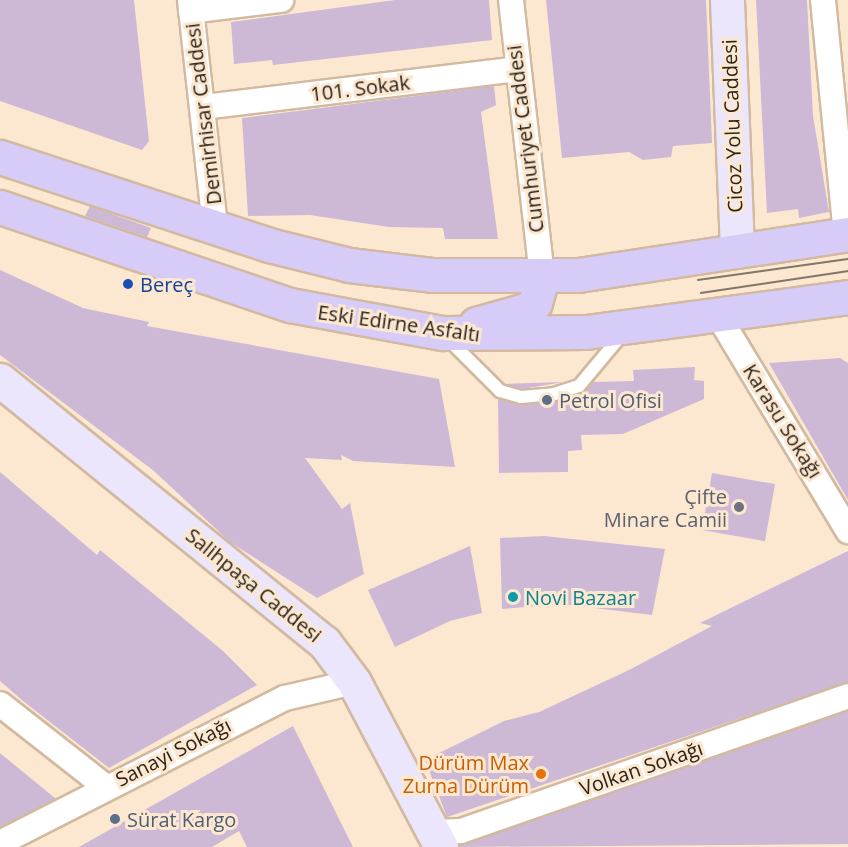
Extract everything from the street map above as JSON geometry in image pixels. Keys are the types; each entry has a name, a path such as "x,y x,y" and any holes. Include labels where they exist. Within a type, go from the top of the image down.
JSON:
{"main road":[{"name":"Cicoz Yolu Caddesi","path":"727,0 737,251"},
{"path":"0,157 215,228 307,255 370,268 542,278 847,234"},
{"name":"Eski Edirne Asfaltı","path":"0,207 290,305 443,333 527,335 629,326 716,312 848,297"},
{"path":"443,333 526,310 534,303 542,278"},
{"name":"Salihpaşa Caddesi","path":"0,380 324,642 354,682 437,840"}],"street":[{"path":"190,5 282,0"},
{"name":"Cumhuriyet Caddesi","path":"511,0 516,69 542,278"},
{"path":"823,0 847,234"},
{"name":"Demirhisar Caddesi","path":"190,5 204,107 215,228"},
{"name":"101. Sokak","path":"204,107 516,69"},
{"name":"Karasu Sokağı","path":"716,312 848,531"},
{"name":"Sanayi Sokağı","path":"0,843 106,787 285,698 354,682"},
{"name":"Volkan Sokağı","path":"437,840 848,696"},
{"path":"0,704 106,787"}],"lane":[{"path":"443,333 500,392 522,397 579,386 629,326"}],"building":[{"path":"0,0 134,0 149,141 142,150 0,101"},
{"path":"395,0 489,0 492,40 273,65 272,60 234,64 231,22"},
{"path":"546,0 706,0 712,143 673,146 671,157 643,160 629,152 562,158"},
{"path":"756,0 807,0 813,116 829,212 799,218 798,209 767,213"},
{"path":"494,86 496,105 481,112 498,239 445,239 443,228 389,227 310,215 248,216 242,118"},
{"path":"90,206 151,228 147,237 85,216"},
{"path":"0,270 83,308 149,322 147,326 439,379 455,467 353,461 341,455 342,460 305,458 342,509 350,503 364,574 317,598 230,542 154,471 0,355"},
{"path":"840,358 848,363 848,500 769,363"},
{"path":"695,367 694,380 704,381 704,399 623,434 581,435 582,450 568,451 568,472 499,473 498,399 521,405 555,402 582,394 593,382 634,381 633,370"},
{"path":"564,382 522,389 504,384"},
{"path":"0,472 97,555 100,550 223,651 257,685 109,768 23,701 0,681"},
{"name":"Çifte Minare Camii","path":"712,473 775,484 765,541 702,530"},
{"path":"544,536 665,549 652,615 562,604 502,609 500,538"},
{"path":"470,546 482,613 450,621 395,647 368,590"},
{"path":"848,551 848,682 447,817 425,760 504,721 539,712 627,671 712,626 700,623"},
{"path":"848,711 848,844 460,847 459,845"},
{"path":"293,726 353,847 247,847 239,831 212,847 79,847"},
{"path":"0,753 56,799 0,827"}],"tram line":[{"path":"698,280 848,259"},
{"path":"701,293 848,271"}],"place":[{"name":"Bereç","path":"128,284"},
{"name":"Petrol Ofisi","path":"547,400"},
{"name":"Çifte Minare Camii","path":"739,507"},
{"name":"Novi Bazaar","path":"513,597"},
{"name":"Dürüm Max Zurna Dürüm","path":"541,774"},
{"name":"Sürat Kargo","path":"115,819"}]}
